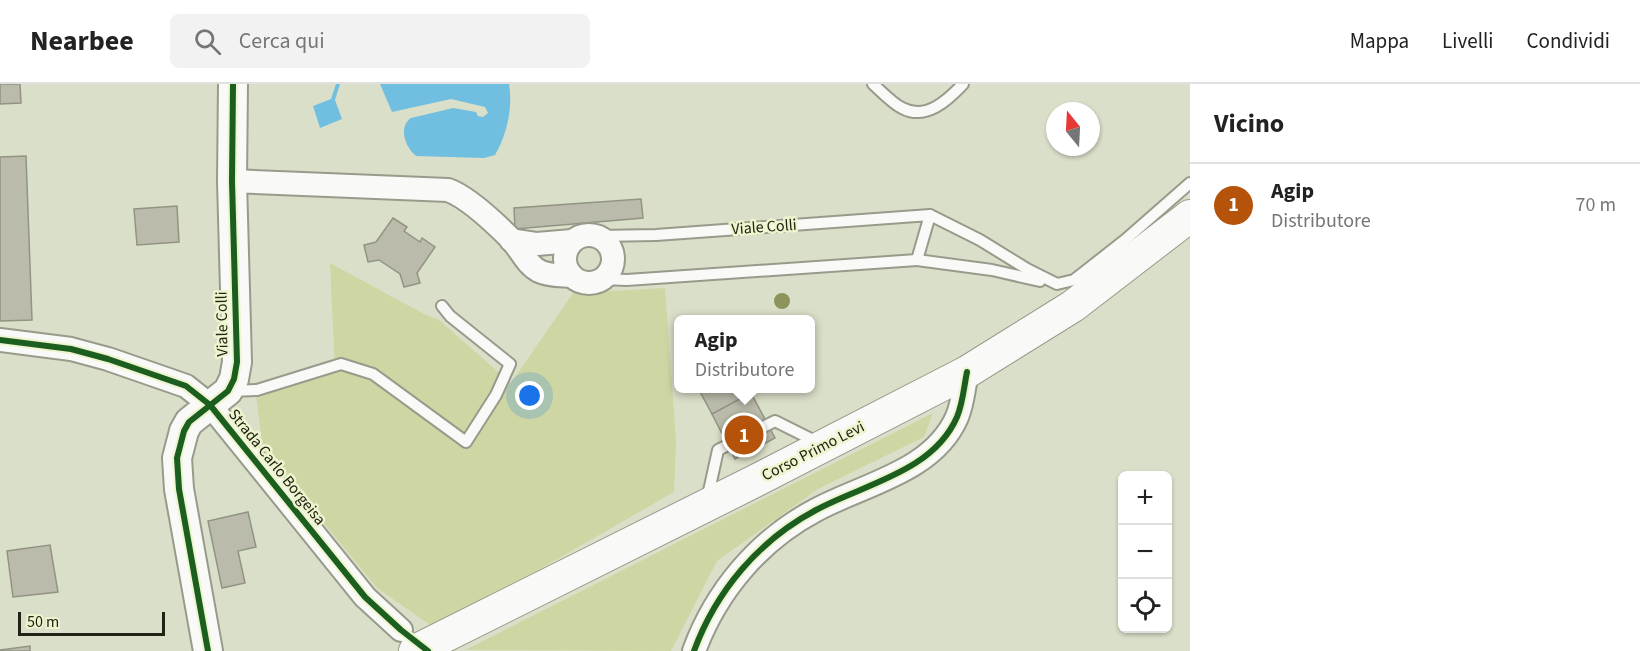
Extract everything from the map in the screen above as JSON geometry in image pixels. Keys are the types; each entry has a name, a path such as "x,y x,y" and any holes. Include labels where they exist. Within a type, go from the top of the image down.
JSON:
{"main road":[{"name":"Corso Primo Levi","path":"408,640 706,506 967,372 1073,306 1190,216"}],"street":[{"name":"Viale Colli","path":"219,398 234,379 237,362 232,181 233,84"},
{"path":"232,181 448,190 464,198 511,240 528,262 539,271 572,276 586,283 600,279 610,268 612,254 604,241 598,237 584,235 572,241 537,244 511,240"},
{"path":"572,241 567,247 565,262 572,276"},
{"name":"Strada Carlo Borgeisa","path":"0,340 71,349 108,359 219,398 365,597 408,640"},
{"path":"693,651 720,596 744,567 774,537 815,510 896,473 923,458 942,439 957,417 967,372"},
{"path":"209,650 177,469 184,431 189,422 219,398"}],"lane":[{"path":"879,86 903,108 921,113 947,101 963,84"},
{"path":"600,279 627,280 917,260 992,270 1057,284 1074,280 1125,240 1190,183"},
{"path":"917,260 930,214 1057,284"},
{"name":"Viale Colli","path":"598,237 656,235 930,214"},
{"path":"219,398 257,390 341,364 373,374 466,442 496,395 510,364 450,316 442,306"},
{"path":"706,506 718,450 775,421 824,446"}],"green space":[{"path":"330,263 439,320 511,383 573,293 665,288 676,441 674,492 436,629 377,588 263,449 256,396 335,369"},
{"path":"933,413 924,437 818,489 717,561 671,651 465,650"}],"water":[{"path":"336,84 340,84 335,100 342,119 320,128 313,106 331,99"},
{"path":"380,84 509,84 508,121 495,155 484,158 416,156 404,137 405,126 411,118 453,108 476,112 478,116 483,117 488,113 485,107 451,99 392,112"}],"building":[{"path":"0,84 20,84 21,103 0,104"},
{"path":"26,156 32,320 0,321 0,157"},
{"path":"641,199 643,218 515,229 514,208"},
{"path":"177,206 179,242 137,245 134,209"},
{"path":"393,218 407,227 404,231 420,242 422,238 435,247 417,273 420,283 404,287 400,274 379,260 368,262 364,245 376,242"},
{"path":"701,393 752,393 712,414"},
{"path":"751,393 775,438 735,459 712,414"},
{"path":"248,512 256,547 238,551 245,583 222,588 208,521"},
{"path":"50,545 58,592 13,597 7,551"},
{"path":"30,646 30,651 0,651 0,650"}],"cycle path":[{"path":"208,651 179,489 177,458 184,431 189,422 228,391 234,379 237,362 232,181 233,84"},
{"path":"0,340 71,349 108,359 186,386 210,405 365,597 428,651"},
{"path":"694,651 703,629 727,588 758,552 776,536 816,510 896,474 932,451 946,436 957,417 967,372"}],"place":[{"name":"Agip","path":"744,435"}]}
